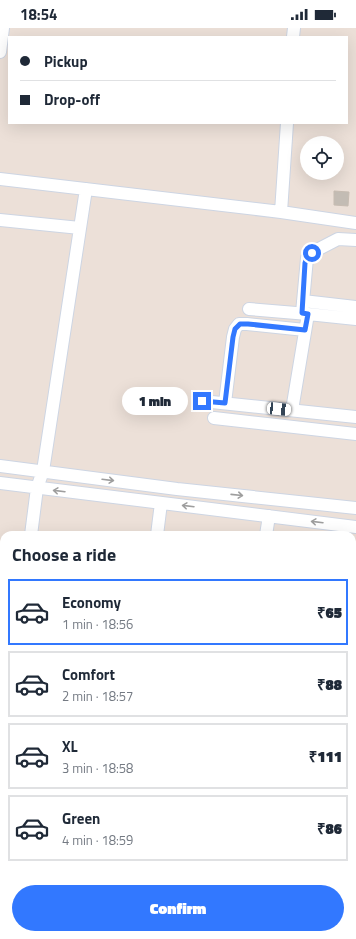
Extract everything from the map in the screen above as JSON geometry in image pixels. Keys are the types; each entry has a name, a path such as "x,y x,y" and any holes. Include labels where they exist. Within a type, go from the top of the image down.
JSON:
{"street":[{"path":"0,52 3,36"},
{"path":"281,212 287,124"},
{"path":"0,179 281,212 356,223"},
{"path":"32,531 37,488 43,471 86,189"},
{"path":"0,220 80,228"},
{"path":"295,427 295,411 305,330 304,309 307,258 312,253 338,239 356,240"},
{"path":"249,308 304,309 356,307"},
{"path":"304,309 356,319"},
{"path":"225,403 233,337 235,329 240,324 305,330"},
{"path":"202,401 356,418"},
{"path":"214,418 356,434"},
{"path":"0,466 177,489 356,508"},
{"path":"0,483 356,527"},
{"path":"158,531 161,503"},
{"path":"266,531 268,516"}],"building":[{"path":"334,191 349,192 348,206 334,205"}],"route":[{"path":"202,401 225,403 233,337 235,329 240,324 305,330 308,314 302,313 305,263 307,258 312,253"}]}
